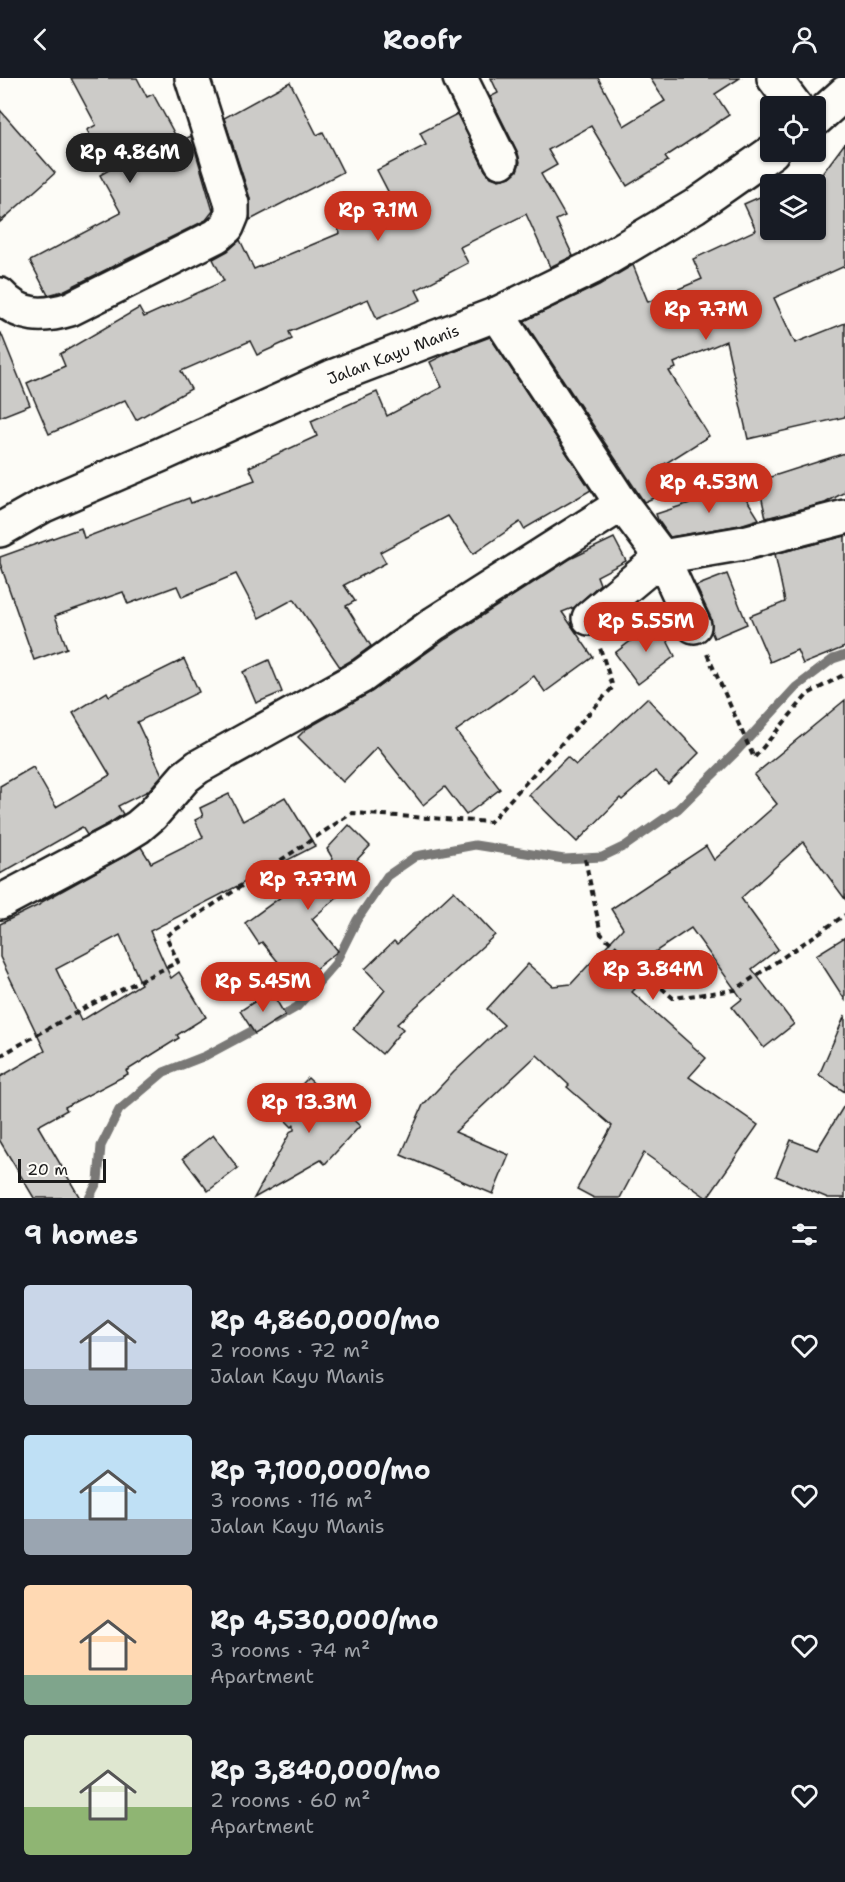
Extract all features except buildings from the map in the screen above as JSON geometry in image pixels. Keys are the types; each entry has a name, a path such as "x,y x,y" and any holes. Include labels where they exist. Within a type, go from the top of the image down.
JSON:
{"street":[{"path":"3,303 39,316 70,309 216,236 227,227 232,215 230,194 192,78"},
{"path":"460,78 501,161"},
{"path":"774,78 788,96"},
{"path":"826,110 845,93"},
{"name":"Jalan Kayu Manis","path":"0,530 44,505 332,377 497,314 591,267 695,206 760,160"},
{"path":"497,314 622,504 662,557 694,626"},
{"path":"0,902 131,831 152,815 185,777 198,767 362,676 435,623 622,504"},
{"path":"589,618 662,557 744,543 845,517"}],"path":[{"path":"0,1056 86,1006 178,962 166,936 352,813 490,822 614,687 589,618"},
{"path":"694,626 754,758 808,694 845,674"},
{"path":"585,860 601,934 673,998 735,990 845,915"}],"waterway":[{"path":"274,1020 297,1007 335,964 357,920 387,876 416,856 475,845 564,859 602,857 625,846 678,809 736,752 796,687 833,659 845,655"},
{"path":"89,1198 98,1181 101,1146 119,1110 164,1072 205,1056 261,1026"}]}
